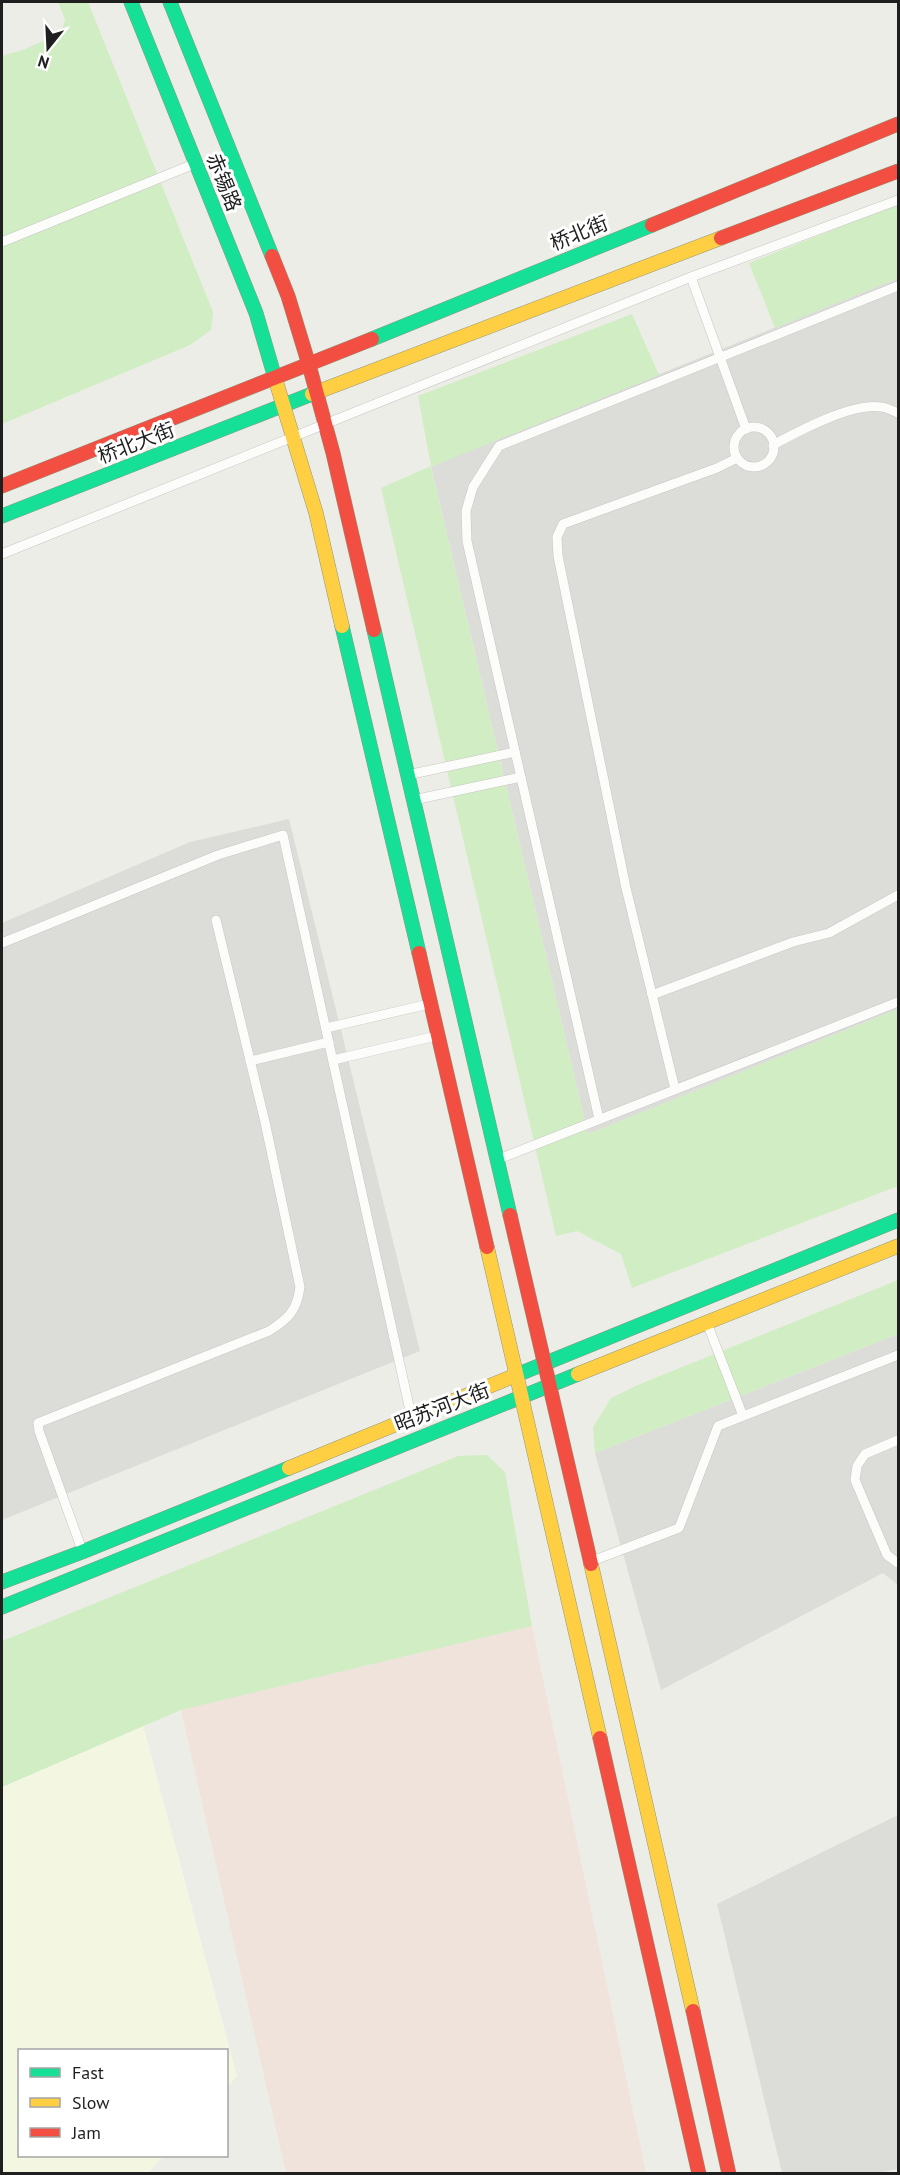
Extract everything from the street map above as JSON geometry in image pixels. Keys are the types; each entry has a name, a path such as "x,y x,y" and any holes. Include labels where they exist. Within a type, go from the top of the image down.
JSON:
{"main road":[{"name":"赤锡路","path":"131,2 256,313 316,513 522,1396 699,2174"},
{"name":"赤锡路","path":"170,2 288,296 326,424 590,1562 729,2174"},
{"name":"桥北街","path":"275,378 898,124"},
{"path":"285,406 402,359 898,171"},
{"name":"桥北大街","path":"2,486 275,378"},
{"name":"桥北大街","path":"2,516 285,406"},
{"name":"昭苏河大街","path":"2,1582 82,1552 898,1220"},
{"name":"昭苏河大街","path":"2,1607 898,1246"}],"lane":[{"path":"2,242 196,164"},
{"path":"2,554 691,277 898,200"},
{"path":"691,277 746,429"},
{"path":"599,1119 467,541 466,511 473,487 498,446 898,286"},
{"path":"773,445 805,428 860,408 881,407 898,413"},
{"path":"752,426 765,430 774,441 772,455 762,465 748,466 736,458 733,445 739,432 746,429 752,426"},
{"path":"675,1089 621,865 558,556 557,537 563,524 717,468 736,458"},
{"path":"408,775 515,752"},
{"path":"414,800 521,777"},
{"path":"2,942 218,855 283,835 412,1418"},
{"path":"652,995 793,942 829,933 898,896"},
{"path":"82,1552 38,1424 269,1331 288,1319 298,1300 300,1287 216,920"},
{"path":"497,1160 898,1002"},
{"path":"326,1028 430,1004"},
{"path":"333,1060 438,1036"},
{"path":"250,1061 329,1042"},
{"path":"706,1323 743,1416"},
{"path":"590,1562 679,1528 718,1426 898,1354"},
{"path":"898,1440 865,1454 857,1466 855,1480 887,1555 898,1563"}],"shaded area":[{"path":"898,278 898,1009 588,1134 431,466"},
{"path":"289,819 420,1351 2,1520 2,923 190,842"},
{"path":"898,1334 898,1585 883,1573 661,1690 595,1453"},
{"path":"532,1626 646,2173 286,2173 181,1710"},
{"path":"143,1725 237,2076 228,2087 228,2049 18,2049 18,2157 163,2157 148,2173 2,2173 2,1787"},
{"path":"898,1815 898,2169 873,2174 782,2173 717,1904"}],"green space":[{"path":"58,2 88,2 213,312 211,330 190,345 2,424 2,56 25,49 61,33 65,20"},
{"path":"898,204 898,278 775,328 749,263"},
{"path":"632,314 659,375 431,467 588,1134 898,1009 898,1186 632,1288 621,1254 577,1231 556,1236 381,488 431,466 418,396"},
{"path":"898,1280 898,1334 595,1453 593,1427 611,1398 640,1384"},
{"path":"487,1455 505,1472 532,1626 181,1710 2,1787 2,1641 458,1456"}],"traffic: fast":[{"path":"131,2 256,313 275,378"},
{"path":"170,2 272,256"},
{"path":"372,339 652,225"},
{"path":"2,516 312,394"},
{"path":"342,626 419,953"},
{"path":"374,630 510,1215"},
{"path":"514,1376 898,1220"},
{"path":"2,1607 578,1374"},
{"path":"2,1582 289,1468"}],"traffic: slow":[{"path":"312,394 721,238"},
{"path":"275,378 316,513 342,626"},
{"path":"578,1374 898,1246"},
{"path":"487,1247 600,1738"},
{"path":"289,1468 514,1376"},
{"path":"591,1564 693,2011"}],"traffic: jam":[{"path":"652,225 898,124"},
{"path":"721,238 898,171"},
{"path":"272,256 288,296 309,365"},
{"path":"2,486 372,339"},
{"path":"309,365 333,453 374,630"},
{"path":"419,953 487,1247"},
{"path":"510,1215 591,1564"},
{"path":"600,1738 699,2174"},
{"path":"693,2011 729,2174"}]}
